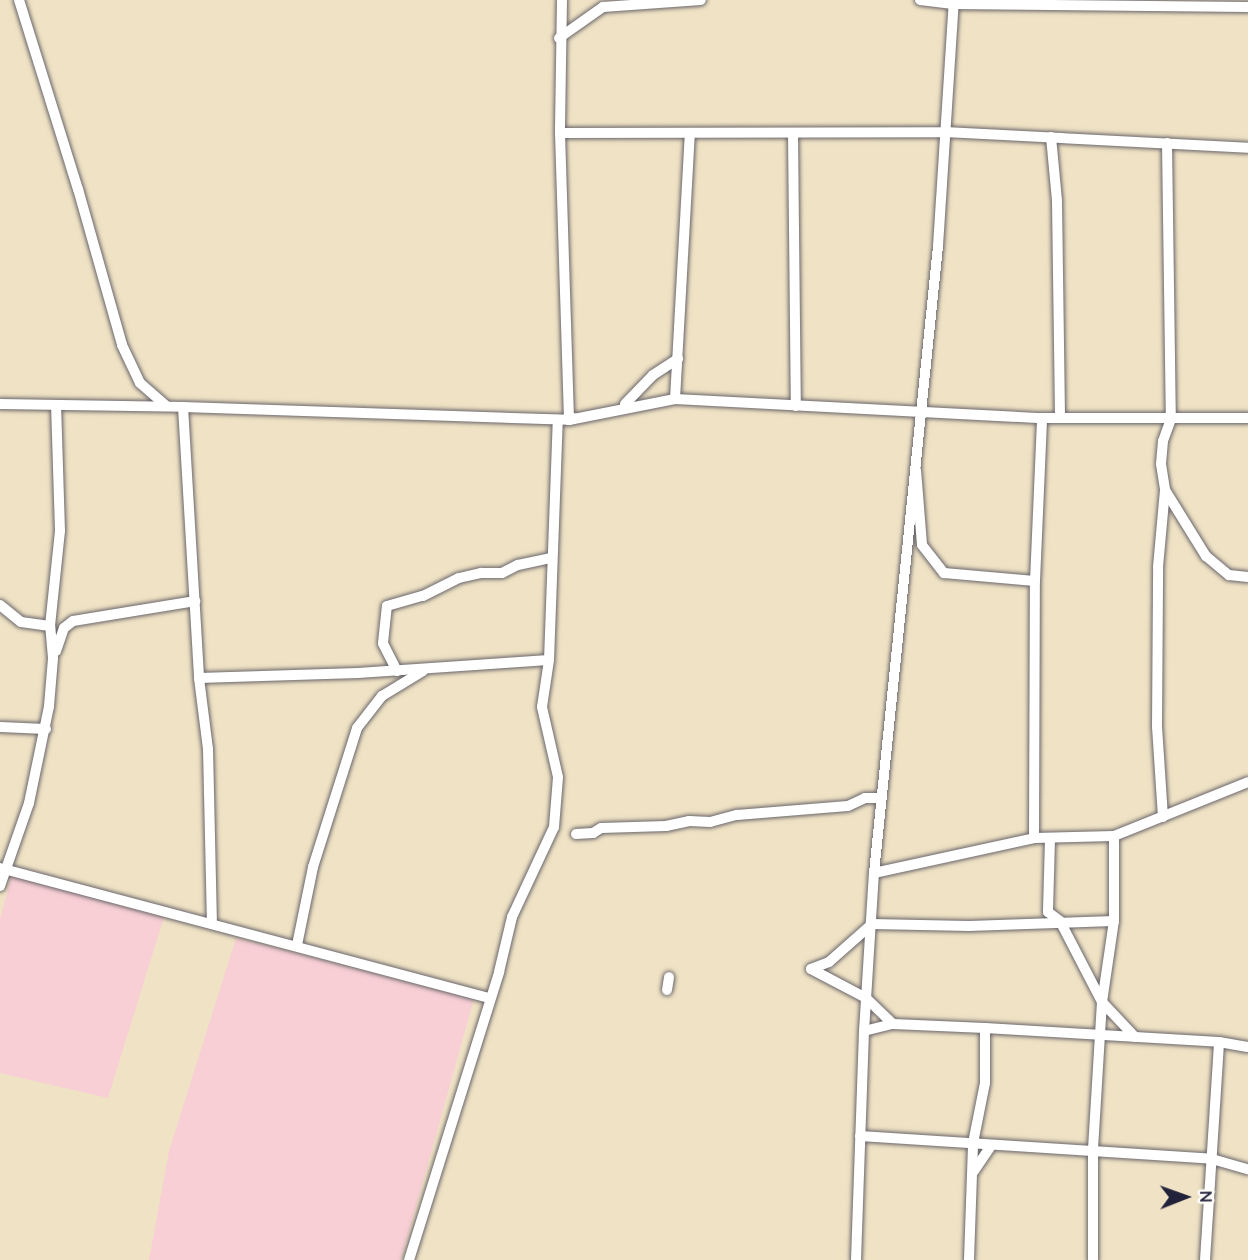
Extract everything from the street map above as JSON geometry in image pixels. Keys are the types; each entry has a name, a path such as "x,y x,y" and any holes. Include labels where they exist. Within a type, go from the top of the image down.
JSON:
{"street":[{"path":"19,0 78,189 122,345 140,383 167,406"},
{"path":"409,1260 499,972 512,918 554,827 558,777 542,707 549,660 551,558 564,420 559,38 562,0"},
{"path":"593,0 604,7"},
{"path":"559,38 604,7 701,0"},
{"path":"920,0 1248,7"},
{"path":"856,1260 864,1031 874,873 914,460 921,413 954,2"},
{"path":"560,134 945,132 1248,148"},
{"path":"675,398 690,133"},
{"path":"793,133 796,407"},
{"path":"1051,137 1057,201 1059,417"},
{"path":"1163,817 1157,727 1158,567 1165,490 1161,464 1163,441 1171,419 1167,143"},
{"path":"625,404 653,375 678,359"},
{"path":"564,420 654,396 796,407 1042,418 1248,418"},
{"path":"0,404 167,406 564,420 675,398"},
{"path":"0,886 2,868 29,803 46,729 53,658 50,626 60,531 56,405"},
{"path":"183,407 183,449 211,798 212,924"},
{"path":"1034,838 1035,581 1042,418"},
{"path":"914,460 920,485 922,545 944,573 1035,581"},
{"path":"1165,490 1206,556 1228,575 1248,577"},
{"path":"397,671 383,643 387,606 423,596 459,578 481,573 502,573 518,565 551,558"},
{"path":"53,658 64,628 73,621 195,601"},
{"path":"0,606 21,622 50,626"},
{"path":"200,678 397,671 549,660"},
{"path":"297,945 313,867 357,728 382,696 427,669"},
{"path":"0,727 46,729"},
{"path":"874,873 1034,838 1114,836 1248,782"},
{"path":"576,834 634,825 710,822 737,815 848,806 865,798 881,798"},
{"path":"1093,1260 1093,1149 1102,1002 1114,920 1114,836"},
{"path":"1050,839 1048,912 1059,921 1102,1002 1135,1037"},
{"path":"2,868 489,998"},
{"path":"893,1024 866,998 811,969 839,954 872,924 969,926 1114,920"},
{"path":"667,990 669,976"},
{"path":"864,1031 893,1024 1219,1042 1248,1047"},
{"path":"969,1260 973,1143 985,1083 985,1028"},
{"path":"1205,1260 1219,1042"},
{"path":"860,1136 991,1146 1093,1149 1212,1159 1248,1169"},
{"path":"974,1172 991,1146"}],"shaded area":[{"path":"12,874 164,917 108,1098 0,1073 0,919"},
{"path":"236,938 474,999 401,1260 149,1260 169,1151"}]}
